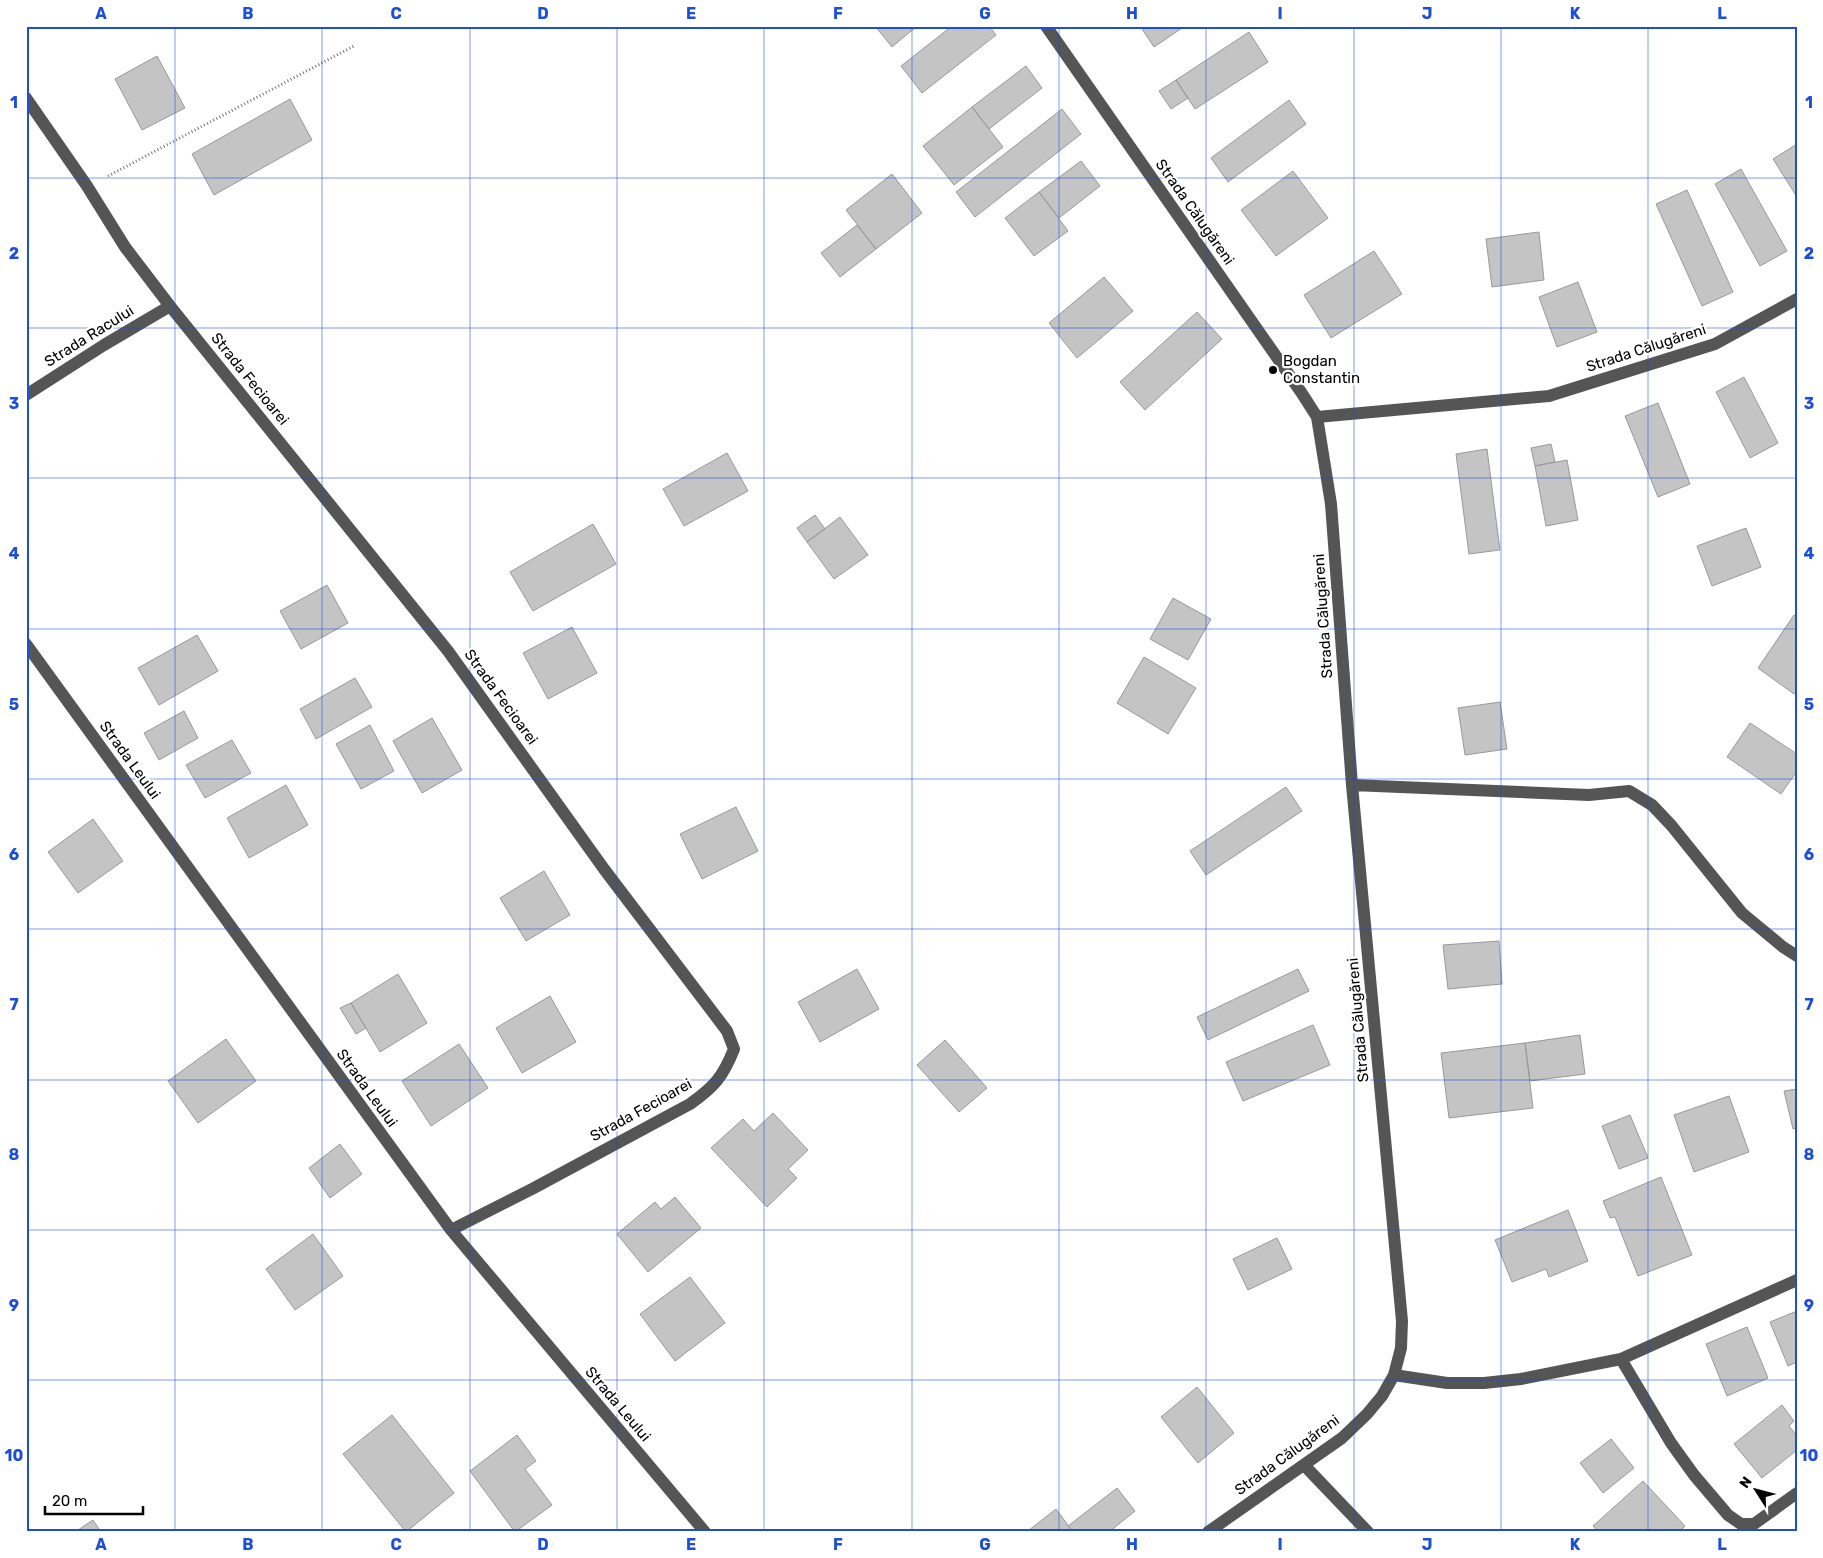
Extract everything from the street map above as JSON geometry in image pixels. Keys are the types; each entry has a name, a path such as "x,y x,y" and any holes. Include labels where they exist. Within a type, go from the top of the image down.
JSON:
{"street":[{"name":"Strada Călugăreni","path":"1046,26 1317,417 1331,504 1352,785 1402,1321 1401,1348 1394,1375 1382,1396 1342,1438 1208,1532"},
{"name":"Strada Fecioarei","path":"26,98 87,186 125,247 170,306 448,651 604,869 727,1031 734,1049 726,1069 715,1083 709,1090 690,1104 451,1230"},
{"name":"Strada Călugăreni","path":"1317,417 1549,396 1715,344 1797,299"},
{"name":"Strada Racului","path":"26,395 104,345 170,306"},
{"name":"Strada Leului","path":"26,644 451,1230 705,1532"},
{"path":"1352,785 1589,795 1629,791 1652,805 1671,825 1742,914 1782,947 1797,956"},
{"path":"1394,1375 1447,1383 1484,1384 1521,1379 1621,1359 1797,1280"},
{"path":"1621,1359 1671,1443 1694,1475 1728,1515 1741,1524 1754,1524 1797,1493"},
{"path":"1304,1464 1368,1532"}],"path":[{"path":"87,186 354,46"}],"building":[{"path":"875,26 917,26 892,47"},
{"path":"952,26 989,26 996,35 922,93 901,66"},
{"path":"1140,26 1185,26 1154,47"},
{"path":"1249,32 1268,62 1195,109 1176,80"},
{"path":"157,56 185,108 142,130 115,79"},
{"path":"1026,66 1042,88 989,129 972,107"},
{"path":"1176,80 1188,98 1171,109 1159,91"},
{"path":"290,99 312,140 214,195 192,154"},
{"path":"1289,100 1306,124 1228,182 1211,158"},
{"path":"972,107 1003,147 954,185 923,146"},
{"path":"1062,109 1081,134 975,217 956,192"},
{"path":"1797,144 1797,197 1773,159"},
{"path":"1081,161 1100,186 1059,218 1039,192"},
{"path":"1741,169 1787,251 1760,266 1715,184"},
{"path":"1293,171 1328,218 1276,256 1241,210"},
{"path":"892,174 922,213 876,249 846,210"},
{"path":"1687,190 1733,292 1702,306 1656,204"},
{"path":"1039,192 1068,231 1034,256 1005,218"},
{"path":"857,225 876,249 840,277 821,253"},
{"path":"1539,232 1544,280 1492,287 1486,239"},
{"path":"1374,251 1402,294 1331,338 1304,295"},
{"path":"1104,277 1133,311 1077,358 1049,323"},
{"path":"1578,282 1597,332 1557,347 1539,297"},
{"path":"1197,312 1222,339 1145,410 1120,382"},
{"path":"1744,377 1778,443 1750,458 1716,392"},
{"path":"1658,403 1690,484 1658,497 1625,416"},
{"path":"1551,444 1555,462 1535,466 1531,448"},
{"path":"1487,449 1500,550 1469,554 1456,454"},
{"path":"727,453 748,491 684,526 663,489"},
{"path":"1567,460 1578,520 1546,526 1535,466"},
{"path":"815,515 825,529 807,542 797,528"},
{"path":"840,517 868,555 834,579 807,542"},
{"path":"593,524 616,564 533,611 510,572"},
{"path":"1746,528 1761,567 1712,586 1697,546"},
{"path":"327,585 348,623 301,649 280,611"},
{"path":"1173,598 1211,619 1188,660 1150,639"},
{"path":"1794,615 1797,617 1797,690 1794,694 1758,668"},
{"path":"572,627 597,673 548,699 523,653"},
{"path":"197,635 218,671 159,705 138,668"},
{"path":"1144,657 1196,688 1168,734 1117,703"},
{"path":"355,678 372,707 316,739 300,709"},
{"path":"1500,702 1507,749 1465,755 1458,708"},
{"path":"184,711 198,738 159,760 144,733"},
{"path":"432,718 462,770 422,793 393,741"},
{"path":"1750,723 1797,754 1797,771 1781,794 1727,757"},
{"path":"370,725 394,771 361,789 336,744"},
{"path":"232,740 251,773 205,798 186,765"},
{"path":"286,785 308,825 249,858 227,818"},
{"path":"1286,787 1302,811 1206,875 1190,851"},
{"path":"736,807 758,851 702,879 680,834"},
{"path":"93,819 123,861 78,893 48,852"},
{"path":"544,871 570,915 526,941 500,898"},
{"path":"1499,941 1502,984 1448,989 1443,945"},
{"path":"857,969 879,1009 820,1042 798,1002"},
{"path":"1298,969 1309,991 1208,1040 1197,1017"},
{"path":"398,974 427,1023 380,1052 351,1003"},
{"path":"550,996 576,1042 522,1073 496,1028"},
{"path":"351,1003 366,1028 356,1034 340,1008"},
{"path":"1313,1025 1330,1065 1243,1101 1226,1062"},
{"path":"1580,1035 1585,1074 1530,1081 1525,1043"},
{"path":"226,1039 256,1081 198,1123 168,1081"},
{"path":"945,1040 987,1088 959,1112 917,1065"},
{"path":"1525,1043 1533,1108 1449,1118 1441,1053"},
{"path":"459,1044 488,1088 431,1126 402,1081"},
{"path":"1797,1089 1797,1128 1793,1129 1784,1091"},
{"path":"1729,1096 1749,1152 1694,1172 1674,1115"},
{"path":"773,1113 808,1150 788,1169 797,1178 767,1207 711,1148 743,1119 754,1131"},
{"path":"1630,1115 1648,1158 1619,1169 1602,1126"},
{"path":"340,1144 362,1174 330,1198 309,1168"},
{"path":"1661,1177 1692,1255 1638,1276 1615,1217 1610,1218 1603,1201"},
{"path":"675,1197 701,1228 648,1272 617,1234 655,1202 661,1209"},
{"path":"1568,1210 1588,1261 1549,1277 1546,1269 1512,1282 1495,1240"},
{"path":"313,1234 343,1276 295,1310 266,1269"},
{"path":"1277,1238 1292,1269 1248,1290 1233,1259"},
{"path":"690,1277 725,1323 675,1361 640,1314"},
{"path":"1797,1311 1797,1362 1788,1366 1770,1322"},
{"path":"1747,1327 1768,1378 1727,1396 1706,1344"},
{"path":"1197,1387 1234,1433 1198,1463 1161,1417"},
{"path":"1782,1405 1794,1421 1789,1426 1797,1436 1797,1450 1762,1478 1734,1444"},
{"path":"392,1415 454,1493 406,1532 343,1454"},
{"path":"517,1435 536,1461 525,1469 552,1505 515,1532 470,1471"},
{"path":"1611,1439 1634,1468 1603,1493 1580,1463"},
{"path":"1643,1481 1685,1526 1679,1532 1598,1532 1593,1526"},
{"path":"1117,1488 1135,1511 1109,1532 1073,1532 1068,1526"},
{"path":"1056,1509 1073,1532 1031,1532 1029,1530"},
{"path":"93,1520 101,1532 75,1532"}],"place":[{"name":"Bogdan Constantin","path":"1273,370"}]}
